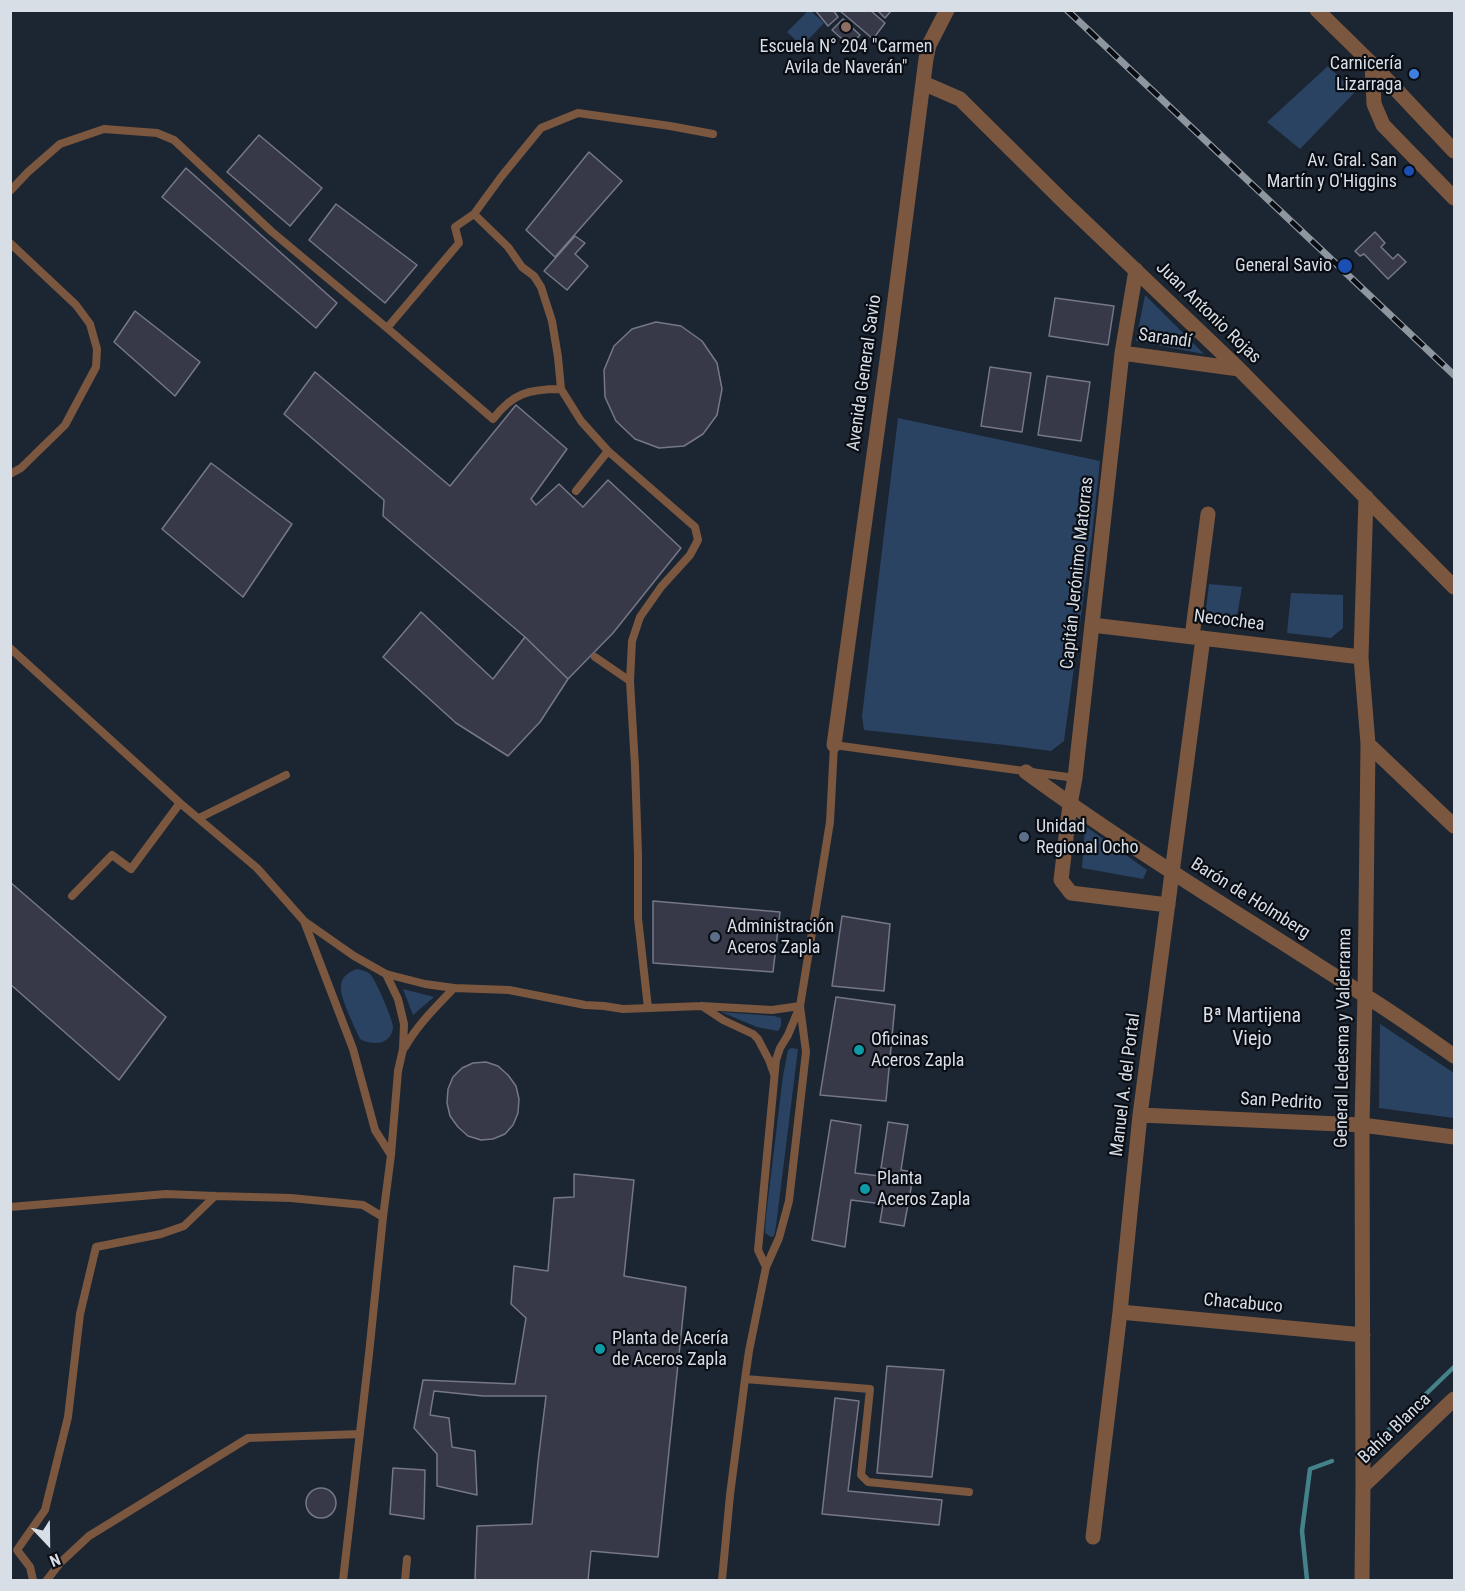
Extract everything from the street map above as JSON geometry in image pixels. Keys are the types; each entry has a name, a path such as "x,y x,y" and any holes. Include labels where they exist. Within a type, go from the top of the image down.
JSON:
{"street":[{"name":"Avenida General Savio","path":"834,745 923,83 929,45 947,10"},
{"path":"1317,10 1372,64 1455,152"},
{"path":"1372,64 1374,104 1383,125 1455,198"},
{"name":"Juan Antonio Rojas","path":"923,83 960,99 1239,369 1455,587"},
{"name":"Capitán Jerónimo Matorras","path":"1136,270 1122,353 1075,778 1061,880 1071,893 1168,905"},
{"name":"Sarandí","path":"1122,353 1239,369"},
{"name":"General Ledesma y Valderrama","path":"1362,1581 1362,1125 1368,744 1361,657 1366,497"},
{"name":"Manuel A. del Portal","path":"1093,1537 1120,1312 1140,1115 1173,874 1198,637 1208,514"},
{"name":"Necochea","path":"1092,625 1361,657"},
{"path":"1368,744 1455,825"},
{"name":"Barón de Holmberg","path":"1026,772 1173,874 1365,995 1455,1056"},
{"name":"San Pedrito","path":"1140,1115 1362,1125 1455,1137"},
{"name":"Chacabuco","path":"1120,1312 1363,1335"},
{"name":"Bahía Blanca","path":"1363,1486 1455,1399"}],"lane":[{"path":"387,328 459,243 455,227 474,214 541,128 578,113 713,134"},
{"path":"10,191 60,144 104,129 157,133 174,140 271,231 493,419 504,405 525,393 543,389 561,389"},
{"path":"474,214 508,247 522,267 534,276 541,287 552,321 561,389 581,421 608,451 695,527 698,540 690,555 661,586 640,617 632,640 630,681 638,854 638,918 648,1008"},
{"path":"10,243 76,305 90,324 97,349 96,367 65,425 21,468 10,474"},
{"path":"576,491 608,451"},
{"path":"10,648 180,803 257,868 304,921 354,956 386,974 425,984 454,988 509,990 585,1005 623,1009 702,1006 772,1010 800,1006"},
{"path":"595,657 630,681"},
{"path":"765,1267 759,1250 776,1060 800,1006 830,822 834,745 1075,778"},
{"path":"199,818 286,775"},
{"path":"72,896 112,855 131,870 180,803"},
{"path":"304,921 353,1049 375,1130 391,1155"},
{"path":"343,1581 391,1155 398,1071 403,1049 404,1024 398,999 386,974"},
{"path":"403,1049 414,1031 454,988"},
{"path":"702,1006 723,1020 753,1034 769,1060 775,1078"},
{"path":"722,1581 748,1351 765,1267 779,1238 789,1201 806,1052 800,1006"},
{"path":"10,1207 166,1194 291,1198 363,1205 383,1217"},
{"path":"33,1581 30,1567 18,1551 45,1510 48,1500 68,1417 80,1314 96,1247 161,1234 184,1226 215,1196"},
{"path":"745,1379 870,1389 861,1475 868,1482 969,1492"},
{"path":"47,1581 60,1563 89,1536 248,1438 360,1434"},
{"path":"405,1581 407,1559"}],"shaded area":[{"path":"808,11 824,23 802,46 787,32"},
{"path":"1328,66 1355,92 1300,149 1267,122"},
{"path":"1145,295 1204,354 1136,341"},
{"path":"898,418 1100,461 1064,741 1051,751 864,730 862,716"},
{"path":"1209,584 1242,587 1235,628 1217,626 1205,617"},
{"path":"1291,593 1343,595 1343,628 1331,638 1287,633"},
{"path":"1085,826 1147,870 1143,879 1082,868"},
{"path":"357,969 370,974 390,1016 392,1033 385,1041 370,1043 360,1039 342,997 341,985 344,977"},
{"path":"403,989 434,997 413,1015"},
{"path":"721,1012 774,1016 781,1018 781,1026 778,1031 757,1027"},
{"path":"1380,1024 1454,1073 1454,1118 1379,1108"},
{"path":"798,1049 776,1226 774,1236 771,1237 765,1233 766,1216 783,1076 788,1050"}],"building":[{"path":"815,10 833,10 838,17 828,26"},
{"path":"839,10 870,10 885,23 873,39"},
{"path":"877,10 892,10 885,18"},
{"path":"843,19 860,35 850,46 832,30"},
{"path":"259,135 322,188 290,226 227,172"},
{"path":"589,152 622,181 555,257 526,230"},
{"path":"186,168 337,303 316,328 162,197"},
{"path":"336,204 417,265 385,303 309,240"},
{"path":"1375,232 1385,243 1381,247 1393,259 1398,254 1406,262 1388,279 1364,254 1360,256 1355,251"},
{"path":"575,236 585,243 575,254 588,266 567,290 544,271"},
{"path":"1055,298 1114,306 1108,345 1049,336"},
{"path":"135,311 200,362 175,396 114,342"},
{"path":"656,322 681,326 702,341 717,363 722,389 717,415 703,434 684,446 659,448 635,439 616,421 605,397 604,370 614,346 632,329"},
{"path":"990,367 1031,373 1022,432 981,426"},
{"path":"315,372 450,486 516,405 567,449 531,499 536,505 559,484 583,507 608,480 681,548 613,633 568,679 525,637 383,516 384,500 284,414"},
{"path":"1047,376 1090,382 1081,441 1038,435"},
{"path":"211,463 292,524 243,597 162,529"},
{"path":"421,612 493,679 525,637 568,679 540,722 508,756 456,723 383,657"},
{"path":"10,882 166,1017 119,1080 10,984"},
{"name":"Administración Aceros Zapla","path":"653,901 780,912 773,972 653,963"},
{"name":"Oficinas Aceros Zapla","path":"842,916 890,924 884,991 832,986"},
{"name":"Oficinas Aceros Zapla","path":"836,997 895,1005 886,1101 820,1095"},
{"path":"486,1062 498,1066 508,1075 516,1086 519,1099 518,1113 513,1125 505,1134 493,1139 481,1140 468,1136 458,1127 450,1116 447,1103 448,1089 453,1077 462,1068 473,1063"},
{"name":"Planta Aceros Zapla","path":"831,1120 861,1125 855,1173 888,1177 889,1169 881,1168 888,1122 908,1125 901,1170 914,1172 904,1226 880,1222 883,1204 851,1200 845,1247 812,1240"},
{"name":"Planta de Acería de Aceros Zapla","path":"574,1174 634,1180 624,1276 686,1287 658,1557 591,1551 588,1580 475,1580 477,1526 532,1524 546,1396 483,1396 434,1391 430,1415 449,1418 452,1447 475,1451 477,1495 437,1486 437,1454 414,1428 423,1380 515,1384 526,1318 511,1304 514,1266 548,1271 554,1198 574,1197"},
{"path":"887,1366 944,1370 932,1477 877,1473"},
{"path":"835,1398 859,1401 848,1491 942,1500 939,1525 822,1514"},
{"path":"393,1468 425,1470 424,1519 390,1514"},
{"path":"321,1488 332,1492 336,1503 332,1514 321,1518 310,1514 306,1503 310,1492"}],"waterway":[{"path":"1376,1442 1454,1367"},
{"path":"1307,1580 1302,1531 1310,1469 1332,1461"}],"railway":[{"path":"1067,10 1454,375"}],"place":[{"name":"Escuela N° 204 \"Carmen Avila de Naverán\"","path":"846,27"},
{"name":"Carnicería Lizarraga","path":"1414,74"},
{"name":"Av. Gral. San Martín y O'Higgins","path":"1409,171"},
{"name":"General Savio","path":"1345,266"},
{"name":"Unidad Regional Ocho","path":"1024,837"},
{"name":"Administración Aceros Zapla","path":"715,937"},
{"name":"Oficinas Aceros Zapla","path":"859,1050"},
{"name":"Planta Aceros Zapla","path":"865,1189"},
{"name":"Planta de Acería de Aceros Zapla","path":"600,1349"}],"district":[{"name":"Bª Martijena Viejo","path":"1252,1028"}]}
